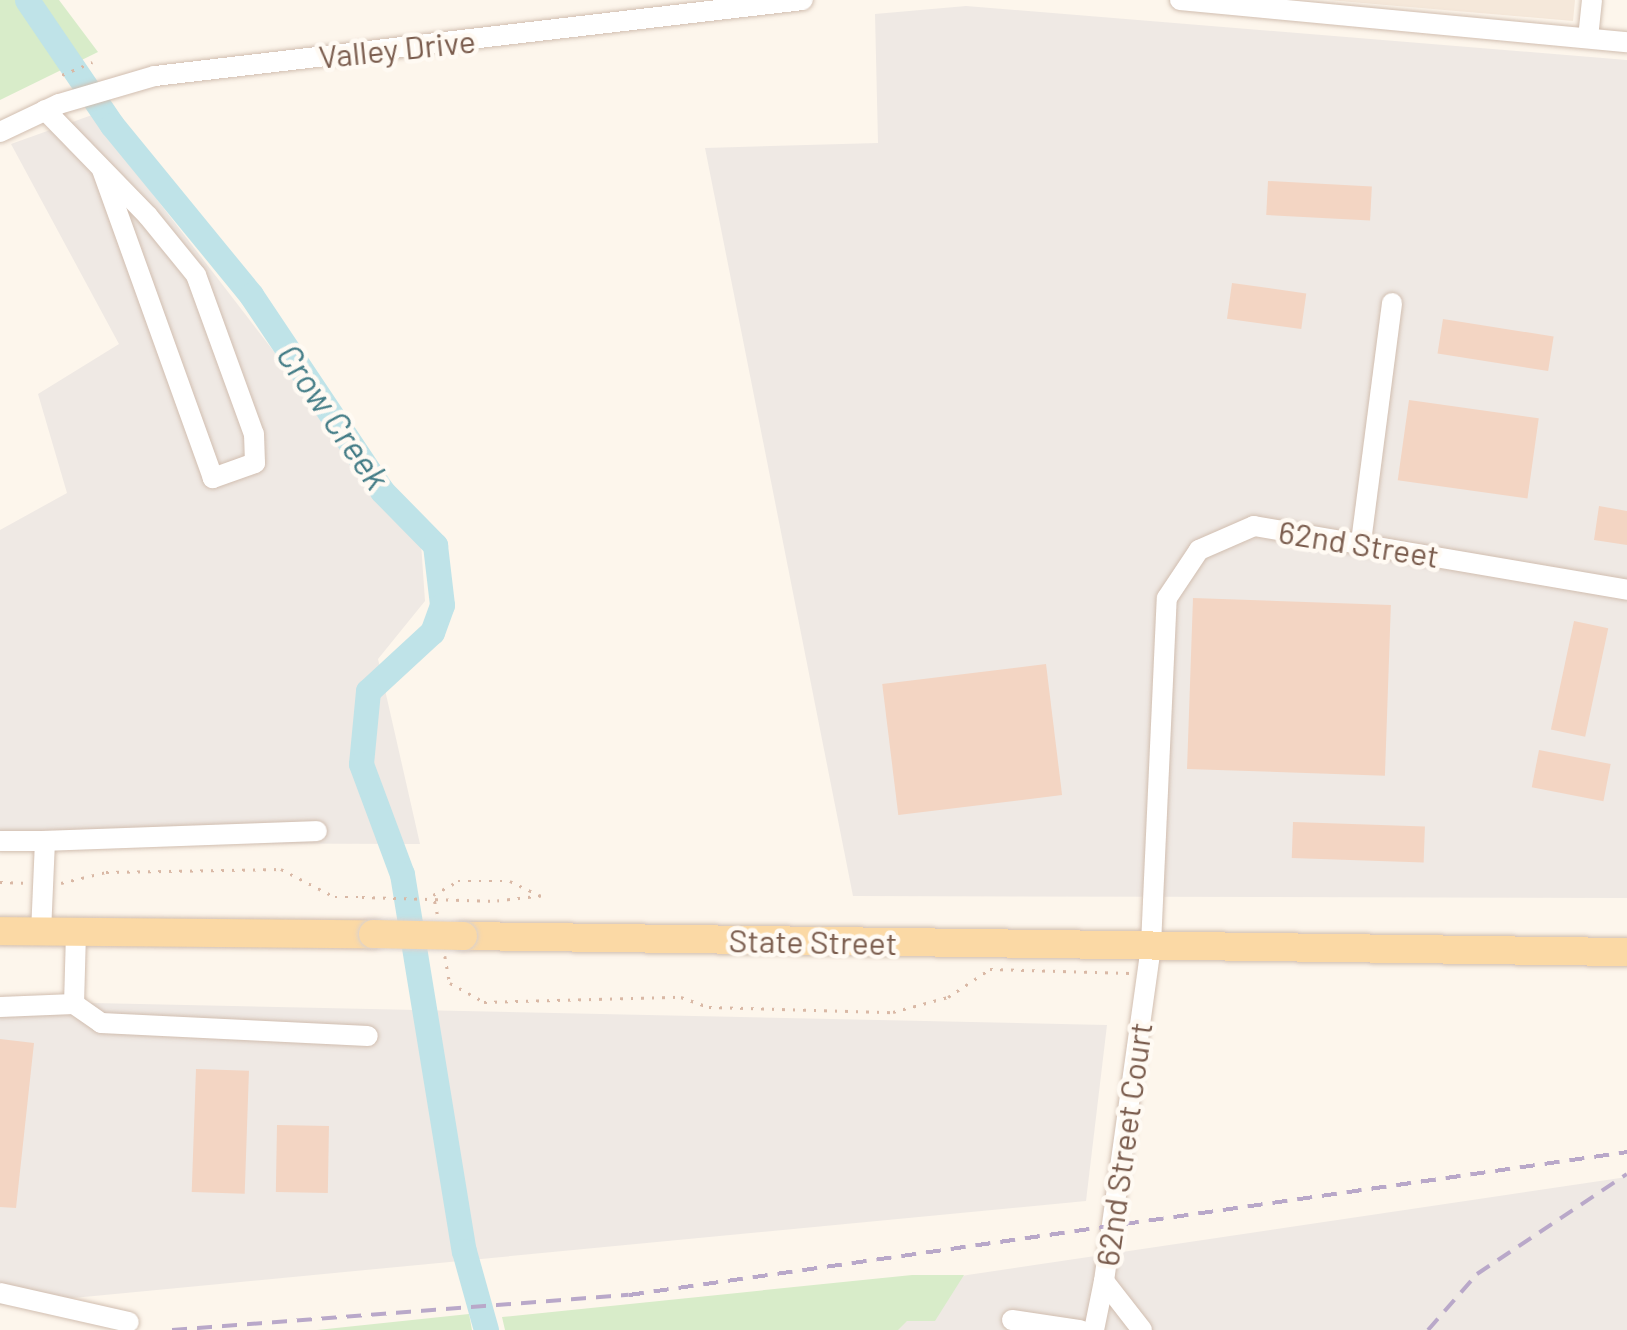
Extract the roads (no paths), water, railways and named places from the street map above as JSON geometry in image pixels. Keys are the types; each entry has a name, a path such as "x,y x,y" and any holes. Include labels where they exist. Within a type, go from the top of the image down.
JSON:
{"main road":[{"name":"State Street","path":"0,931 1627,952"}],"street":[{"name":"Valley Drive","path":"0,132 52,107 124,82 803,0"},
{"path":"1180,0 1627,42"},
{"path":"1588,38 1592,0"},
{"path":"52,107 102,170 196,275 254,434 255,464 213,478 102,170"},
{"path":"1361,542 1392,303"},
{"name":"62nd Street","path":"1151,944 1166,598 1199,550 1254,526 1627,590"},
{"path":"0,841 317,831"},
{"path":"41,932 45,841"},
{"path":"74,1004 76,934"},
{"name":"62nd Street Court","path":"1142,1330 1104,1282 1151,944"},
{"path":"0,1008 74,1004 101,1023 368,1036"},
{"path":"1094,1330 1104,1282"},
{"path":"0,1293 129,1322"},
{"path":"1012,1320 1080,1330"}],"waterway":[{"name":"Crow Creek","path":"27,0 112,125 251,295 382,491 435,545 442,605 432,632 368,691 361,764 402,874 464,1251 486,1330"}],"railway":[{"path":"172,1330 629,1295 1627,1152"},
{"path":"1428,1330 1477,1274 1627,1174"}]}
